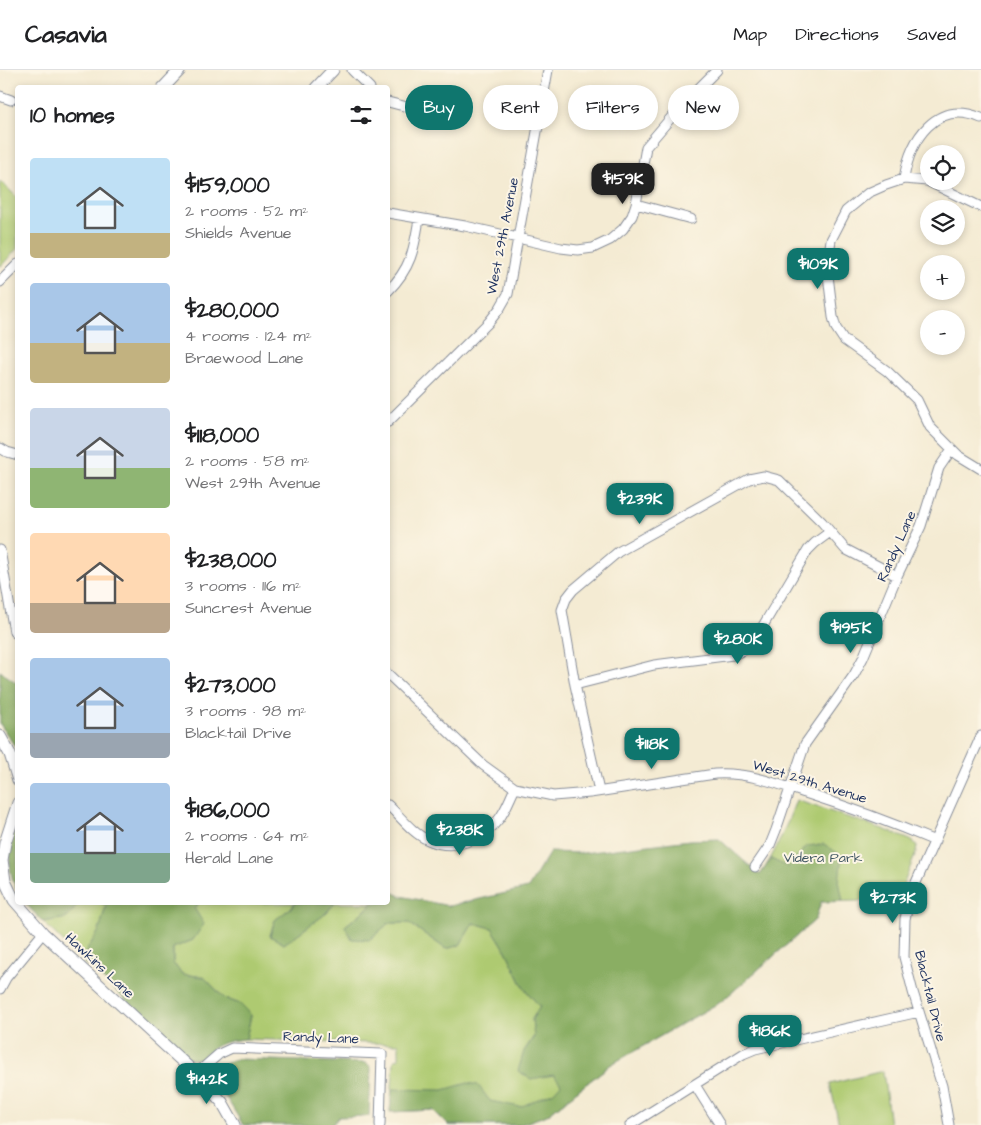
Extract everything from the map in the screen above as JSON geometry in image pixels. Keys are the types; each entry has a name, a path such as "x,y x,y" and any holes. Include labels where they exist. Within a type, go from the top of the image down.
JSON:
{"street":[{"path":"166,85 180,70"},
{"path":"319,85 333,70"},
{"path":"352,70 367,85"},
{"name":"West 29th Avenue","path":"390,420 489,322 508,294 548,70"},
{"path":"390,213 465,226 561,248 578,250 593,248 610,240 623,229 632,216 636,204 646,147 680,107 717,70"},
{"path":"0,96 11,100"},
{"path":"390,103 405,106"},
{"path":"904,179 905,171 923,130 937,118 956,112 981,118"},
{"path":"981,207 928,181 904,179 868,193 846,211 838,224 831,240 827,267 833,317 836,328 844,340 887,371 917,400 930,427 958,455 981,468"},
{"path":"636,204 691,219"},
{"path":"390,289 408,266 414,250 419,219"},
{"path":"0,282 15,267"},
{"path":"0,448 15,454"},
{"name":"Randy Lane","path":"755,866 770,845 805,744 858,666 925,516 939,468 952,448"},
{"path":"599,791 562,615 564,605 573,590 606,560 624,548 749,479 758,476 769,477 784,483 845,549 897,576"},
{"path":"576,685 654,665 732,655 746,649 757,636 808,550 814,543 830,532"},
{"path":"0,550 15,633"},
{"name":"West 29th Avenue","path":"390,676 483,765 515,788 553,796 726,773 755,777 790,788 882,819 935,841"},
{"path":"0,736 10,754 15,770"},
{"name":"Blacktail Drive","path":"949,1125 942,1086 904,957 905,919 910,896 981,736"},
{"path":"390,807 416,832 428,840 442,844 458,844 475,840 489,830 501,818 515,788"},
{"name":"Hawkins Lane","path":"15,812 5,843 2,869 15,901"},
{"name":"Hawkins Lane","path":"19,905 44,933 196,1074 222,1102 235,1125"},
{"path":"0,989 3,975 44,933"},
{"path":"630,1125 743,1054 755,1049 919,1012"},
{"name":"Randy Lane","path":"196,1074 219,1054 232,1048 382,1054 380,1125"},
{"path":"695,1085 720,1125"}],"green space":[{"path":"0,181 15,195 15,251 0,267"},
{"path":"0,671 15,682 15,746 0,724"},
{"name":"Videra Park","path":"796,800 913,841 917,846 916,853 897,900 821,902 815,920 722,1001 610,1065 547,1115 519,1125 448,1125 433,1110 390,1112 394,1061 399,1058 399,1044 246,1039 251,1015 240,1004 224,998 204,977 182,974 173,963 173,948 193,940 194,908 197,905 294,905 275,920 270,935 284,944 324,915 333,905 370,905 345,926 369,940 389,923 409,923 446,949 460,945 473,923 492,928 505,949 524,988 540,1007 532,1019 534,1036 524,1051 760,875 771,857"},
{"path":"15,831 15,885 10,866"},
{"name":"Videra Park","path":"719,839 760,875 771,859 788,867 807,846 824,844 842,856 839,881 843,901 821,902 815,920 722,1001 610,1065 547,1115 519,1125 448,1125 433,1110 390,1112 392,1089 443,1090 468,1083 478,1085 490,1101 520,1107 554,1092 561,1084 554,1075 531,1079 518,1071 524,1051 534,1037 532,1019 540,1007 524,988 505,949 492,928 473,923 460,945 446,949 409,923 389,923 369,940 352,939 345,926 370,905 390,905 390,891 401,896 449,906 528,888 550,852 583,853 690,840"},
{"path":"27,905 77,905 67,918 43,922"},
{"path":"77,905 106,906 99,931 81,959 43,922 67,918"},
{"path":"104,905 197,905 194,908 204,924 193,940 173,948 173,963 182,974 204,977 224,998 240,1004 251,1015 246,1039 221,1044 200,1059 190,1059 81,959 99,931 106,906"},
{"path":"294,905 333,905 324,915 284,944 270,936 275,920"},
{"path":"236,1059 367,1063 371,1068 369,1116 339,1117 332,1125 243,1125 213,1076 223,1065"},
{"path":"883,1071 890,1125 839,1125 830,1084"}]}
